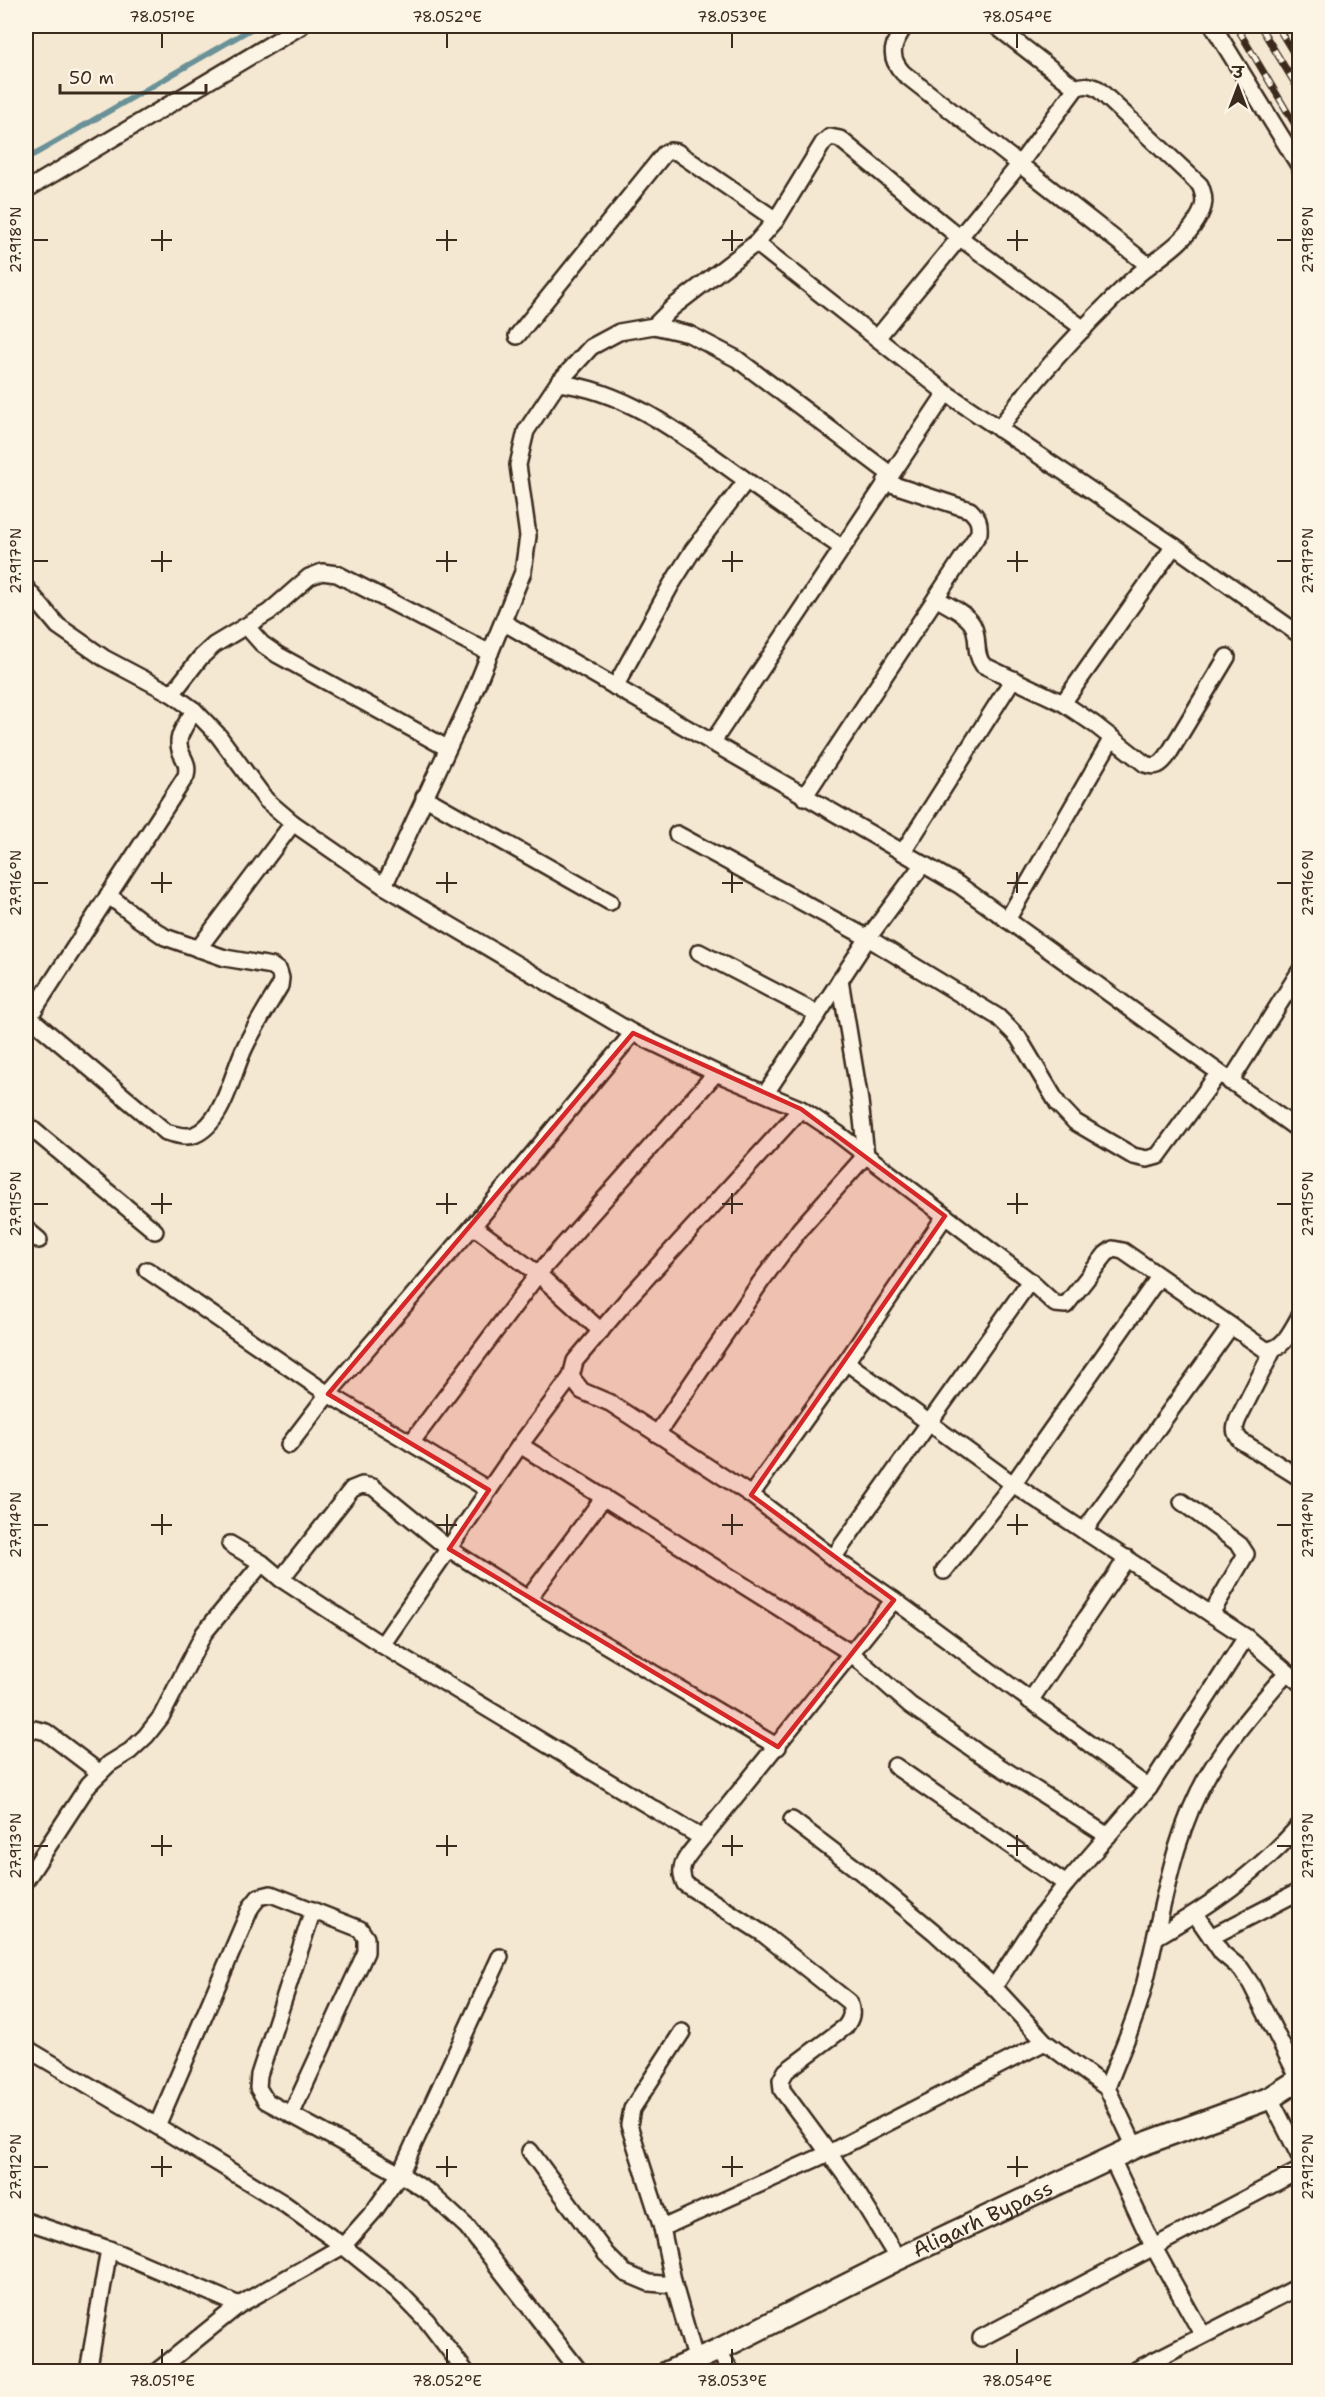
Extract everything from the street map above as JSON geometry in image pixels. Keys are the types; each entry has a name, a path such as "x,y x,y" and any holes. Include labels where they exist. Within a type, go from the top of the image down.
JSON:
{"main road":[{"name":"Aligarh Bypass","path":"669,2372 695,2358 718,2350 898,2259 1135,2147 1270,2098 1299,2079"}],"street":[{"path":"26,190 302,26"},
{"path":"905,26 896,39 893,53 895,64 1018,165 1148,265"},
{"path":"996,26 1076,88"},
{"path":"1213,26 1299,167"},
{"path":"877,338 1018,165 1076,88 1083,85 1098,89 1200,186 1205,196 1204,208 1181,241 1148,265 1038,377 999,429"},
{"path":"654,326 673,307 756,243 776,220 823,143 830,137 840,139 959,237 1084,329"},
{"path":"517,336 664,154 670,151 677,152 776,220"},
{"path":"756,243 946,393 1174,546 1299,635"},
{"path":"384,886 490,653 523,572 528,536 518,465 526,431 558,383 591,347 619,332 654,326 688,334 737,359 887,478 970,510 980,524 980,533 804,796"},
{"path":"558,383 582,386 609,394 630,404 702,448 841,547"},
{"path":"712,743 887,478 946,393"},
{"path":"615,687 693,550 746,481"},
{"path":"1063,703 1174,546"},
{"path":"172,694 200,658 214,645 247,627 269,612 309,577 322,572 337,574 490,653"},
{"path":"26,588 58,626 104,658 172,694 194,710 218,735 266,800 293,824 384,886 633,1032 716,1073 801,1109 866,1155 1030,1281 1055,1305 1066,1305 1106,1254 1113,1249 1123,1251 1266,1350 1280,1347 1299,1316"},
{"path":"936,598 969,619 974,628 978,658 983,665 1063,703 1145,764 1154,767 1162,764 1227,657"},
{"path":"502,622 959,885 1299,1131"},
{"path":"247,627 262,644 278,655 447,748"},
{"path":"903,852 1013,679"},
{"path":"108,895 165,936 225,958 272,966 279,970 282,978 280,986 244,1049 222,1104 207,1125 193,1135 180,1136 166,1132 27,1019 108,895 186,776 187,762 178,744 180,735 194,710"},
{"path":"1007,920 1112,738"},
{"path":"424,797 610,902"},
{"path":"198,949 293,824"},
{"path":"677,834 868,938 998,1017 1018,1037 1058,1104 1075,1122 1133,1156 1147,1159 1158,1156 1224,1078 1299,971"},
{"path":"766,1093 868,938 923,864"},
{"path":"699,952 818,1014"},
{"path":"657,1434 800,1229 866,1155 860,1101 840,980"},
{"path":"289,1445 328,1394 473,1226 633,1032"},
{"path":"411,1443 538,1274 716,1073"},
{"path":"382,1644 520,1445 571,1377 575,1361 801,1109"},
{"path":"26,1124 155,1231"},
{"path":"751,1495 846,1362 945,1216"},
{"path":"473,1226 538,1274 601,1331"},
{"path":"26,1229 39,1240"},
{"path":"147,1270 328,1394 489,1490"},
{"path":"944,1571 1012,1484 1159,1277"},
{"path":"833,1558 1030,1281"},
{"path":"1084,1531 1231,1326"},
{"path":"1273,1350 1234,1428 1241,1441 1299,1478"},
{"path":"846,1362 1012,1484 1246,1637 1299,1683"},
{"path":"571,1377 582,1391 610,1403 751,1495 833,1558 894,1600 1149,1788"},
{"path":"520,1445 851,1653 910,1705 958,1739 1108,1836"},
{"path":"281,1579 352,1490 362,1485 373,1487 450,1548 528,1599 778,1747"},
{"path":"528,1599 603,1497"},
{"path":"1182,1502 1240,1545 1246,1554 1211,1614"},
{"path":"230,1544 382,1644 702,1838"},
{"path":"1030,1701 1127,1558"},
{"path":"26,1880 74,1805 99,1773 130,1751 146,1736 160,1717 204,1633 262,1563"},
{"path":"894,1600 778,1747 702,1838 682,1864 680,1875 685,1884 762,1933 849,2002 852,2011 851,2020 845,2027 786,2071 781,2080 782,2090 853,2186 898,2259"},
{"path":"994,1988 1038,1920 1149,1788 1246,1637"},
{"path":"1107,2088 1143,1993 1166,1885 1185,1826 1209,1774 1240,1727 1287,1672"},
{"path":"26,1735 34,1729 46,1732 99,1773"},
{"path":"895,1766 1066,1884"},
{"path":"792,1820 870,1879 934,1932 994,1988 1045,2042 1107,2088 1135,2147"},
{"path":"1156,1937 1245,1880 1299,1825"},
{"path":"1211,1937 1299,1891"},
{"path":"157,2126 251,1907 259,1897 271,1894 360,1929 366,1938 366,1952 291,2115"},
{"path":"313,1910 259,2075 258,2088 266,2101 400,2174 430,2193 467,2227 580,2372"},
{"path":"1195,1914 1222,1953 1241,1968 1299,2079"},
{"path":"156,2372 239,2305 343,2246 375,2211 400,2174 500,1957"},
{"path":"682,2032 632,2109 629,2125 662,2228 674,2285 695,2358"},
{"path":"662,2228 829,2153 1045,2042"},
{"path":"26,2048 283,2203 343,2246 397,2290 427,2321 466,2372"},
{"path":"1270,2098 1299,2157"},
{"path":"530,2151 606,2254 625,2273 649,2283 674,2285"},
{"path":"1112,2159 1153,2246 1202,2334"},
{"path":"981,2338 1299,2170"},
{"path":"26,2221 109,2249 239,2305"},
{"path":"88,2372 109,2249"},
{"path":"1132,2372 1299,2286"},
{"path":"718,2350 731,2372"}],"highlighted area":[{"path":"633,1033 801,1109 945,1216 751,1495 894,1600 778,1747 449,1549 489,1490 328,1394"}],"waterway":[{"path":"26,159 256,26"}],"railway":[{"path":"1236,26 1300,133"},
{"path":"1260,26 1300,92"},
{"path":"1277,26 1300,64"}]}
